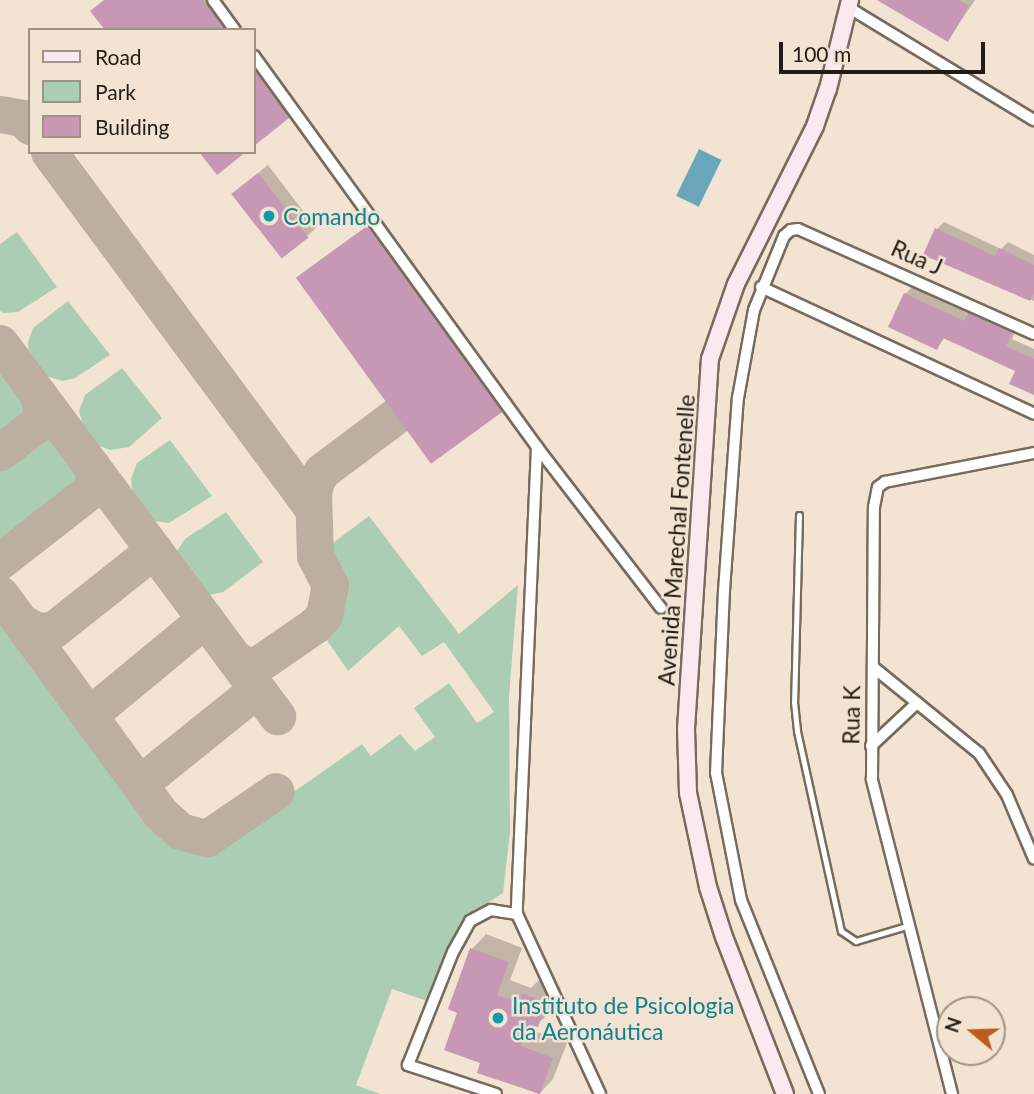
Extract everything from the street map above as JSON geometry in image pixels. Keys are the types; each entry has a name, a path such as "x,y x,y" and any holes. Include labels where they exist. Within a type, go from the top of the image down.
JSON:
{"main road":[{"name":"Avenida Marechal Fontenelle","path":"785,1094 724,937 708,887 688,793 686,729 710,359 736,284 815,126 849,4"}],"street":[{"path":"213,0 234,28"},
{"path":"849,4 1034,120"},
{"path":"256,59 537,447 661,608"},
{"name":"Rua J","path":"761,287 783,236 795,229 810,233 1034,334"},
{"path":"819,1094 741,900 716,773 724,591 737,398 746,336 761,287 1034,414"},
{"path":"537,447 517,914 600,1094"},
{"name":"Rua K","path":"952,1094 872,779 874,507 878,487 885,482 929,471 1034,453"},
{"path":"873,667 979,753 993,772 1034,859"},
{"path":"871,746 917,703"},
{"path":"496,1094 408,1065 453,952 470,921 491,910 517,914"}],"lane":[{"path":"799,515 794,702 797,731 842,931 856,941 910,925"}],"green space":[{"path":"17,232 57,287 18,312 4,313 0,311 0,244"},
{"path":"68,301 110,355 75,378 63,381 49,377 36,368 29,356 28,342 33,328"},
{"path":"0,365 9,367 22,378 27,397 23,419 0,436"},
{"path":"122,368 162,418 129,447 110,450 94,444 84,429 79,411 85,395"},
{"path":"57,435 73,446 80,466 75,486 8,539 0,539 0,465 36,437"},
{"path":"170,440 212,496 169,523 155,521 140,509 133,496 131,479 137,463"},
{"path":"226,512 263,562 223,592 210,595 200,591 178,561 177,551 185,539"},
{"path":"369,516 459,634 518,585 509,696 510,832 503,893 489,902 490,906 467,916 460,923 430,1002 392,989 356,1085 380,1094 0,1094 0,612 162,830 184,844 204,847 230,837 362,744 371,756 400,734 415,751 435,737 414,708 449,683 477,723 494,712 444,642 422,656 399,626 348,671 324,636 340,609 344,589 340,568 325,549"}],"water":[{"path":"699,149 721,160 699,207 676,196"}],"building":[{"path":"104,0 203,0 224,28 103,28 90,11"},
{"path":"877,0 959,0 969,6 948,42"},
{"path":"256,72 289,118 256,144"},
{"path":"201,154 243,154 217,175"},
{"name":"Comando","path":"258,173 308,238 282,259 231,194"},
{"path":"367,226 502,412 431,464 296,278"},
{"path":"935,228 995,256 999,248 1034,265 1034,293 1030,301 923,255"},
{"path":"904,293 964,321 968,313 1012,333 1006,346 1034,359 1034,395 1009,384 1015,371 943,338 937,350 888,327"},
{"name":"Instituto de Psicologia da Aeronáutica","path":"470,948 509,962 497,995 519,1003 522,993 547,1003 538,1027 529,1024 521,1046 553,1058 540,1094 477,1073 480,1063 444,1050 457,1013 448,1009"}],"taxiway":[{"path":"0,114 23,118 28,124"},
{"path":"50,154 313,509"},
{"path":"0,343 277,716"},
{"path":"0,452 38,423 42,413 38,394"},
{"path":"235,659 248,666 257,665 315,625 324,615 330,585 315,556 313,493 316,480 322,471 398,414"},
{"path":"0,561 92,489 94,474 91,465"},
{"path":"21,622 37,631 53,630 154,550"},
{"path":"0,594 160,813 180,831 207,838 276,791"},
{"path":"89,715 205,619"},
{"path":"139,784 257,689"}],"place":[{"name":"Comando","path":"269,216"},
{"name":"Instituto de Psicologia da Aeronáutica","path":"498,1018"}]}
